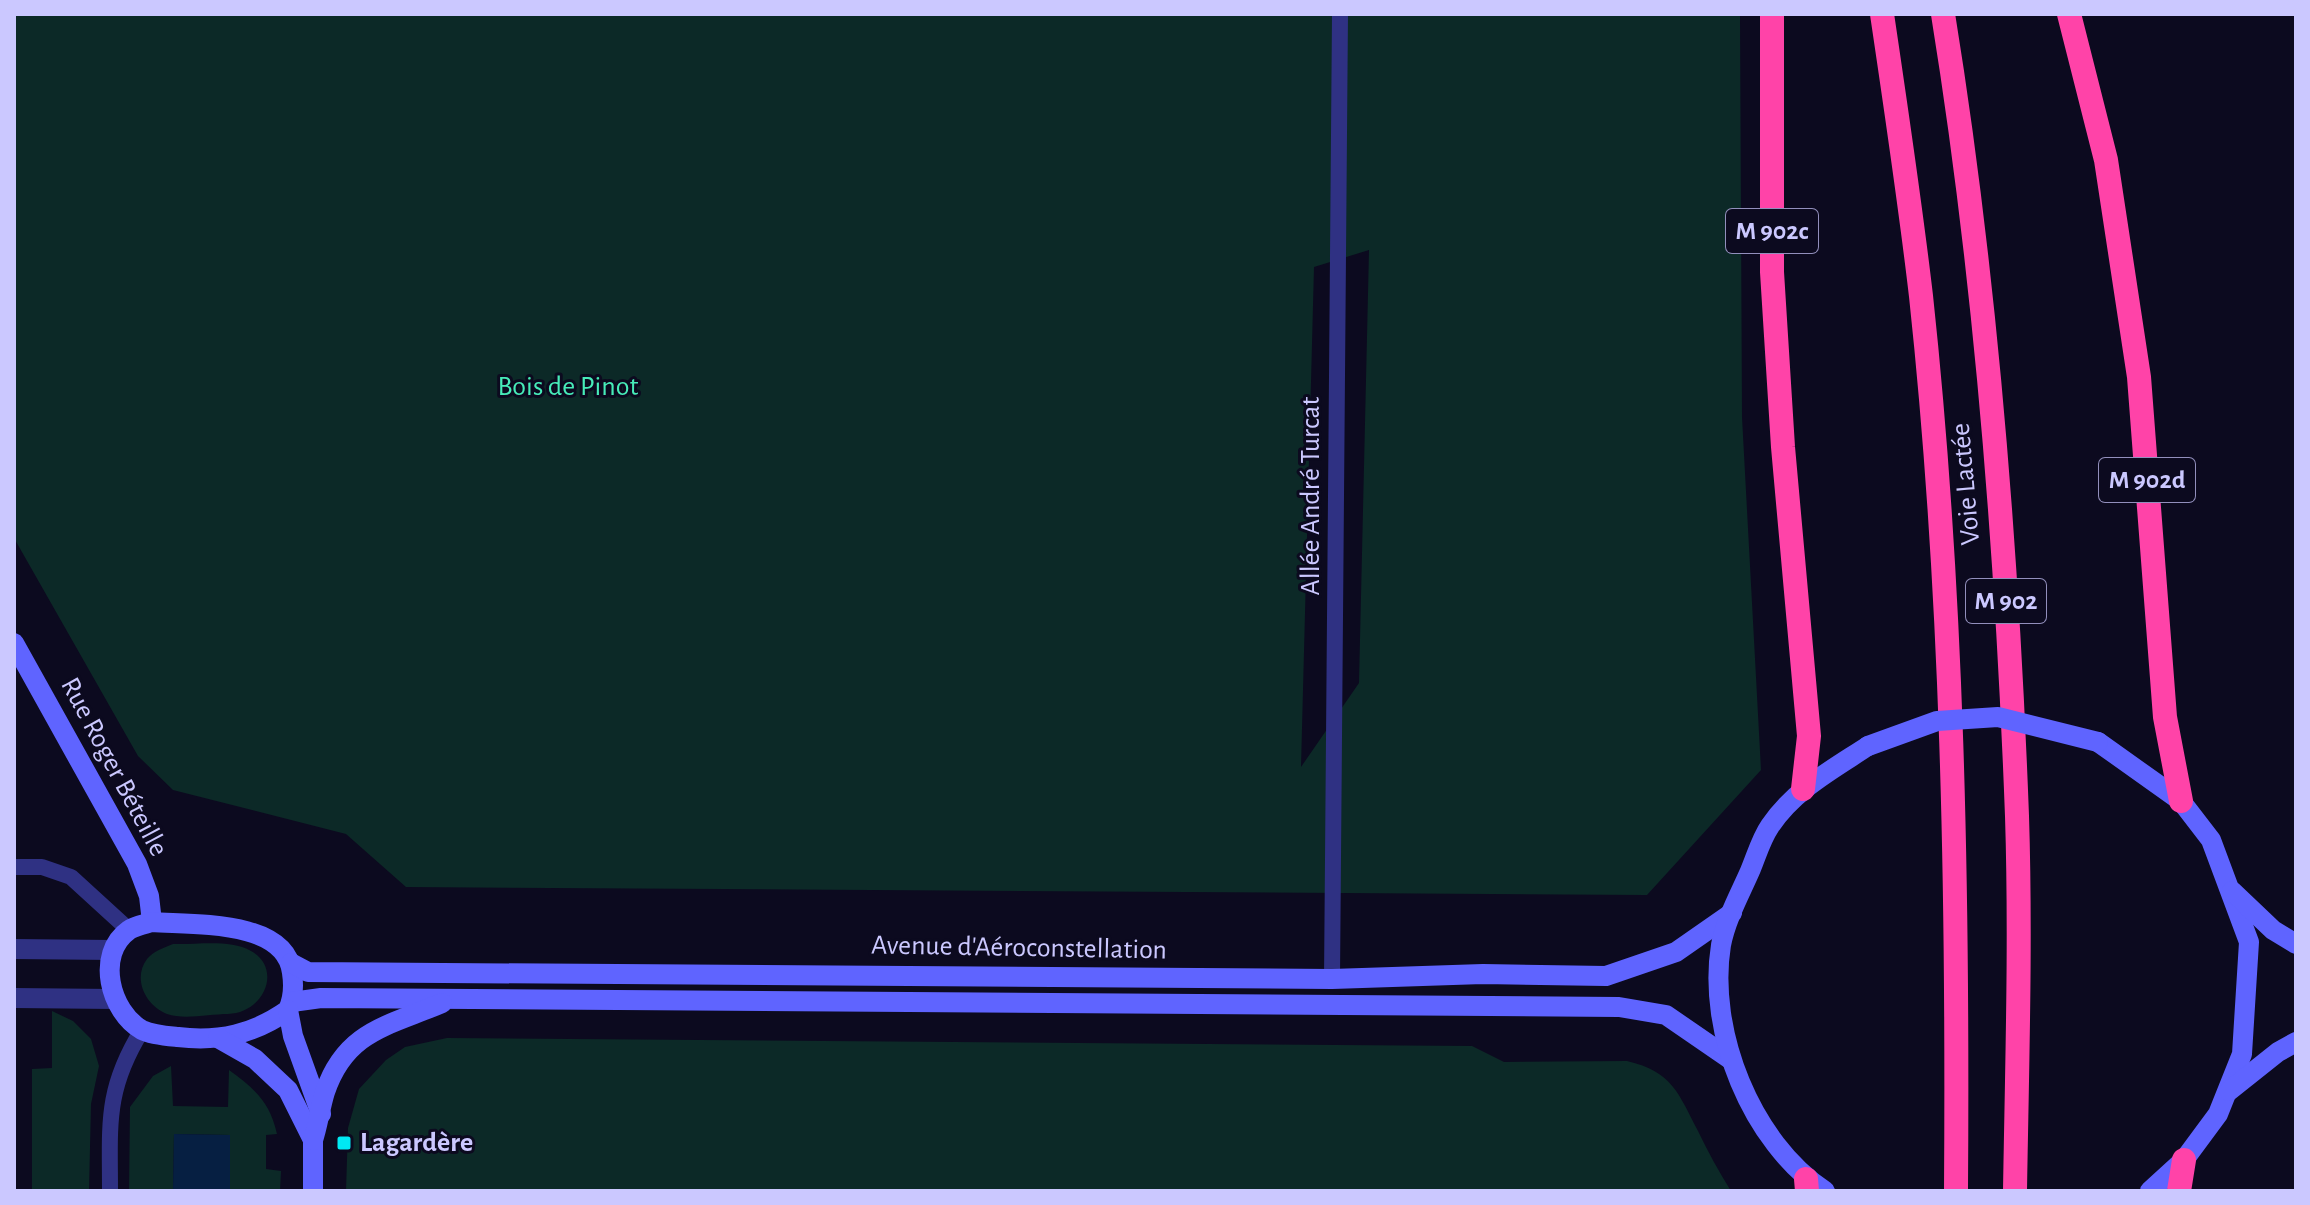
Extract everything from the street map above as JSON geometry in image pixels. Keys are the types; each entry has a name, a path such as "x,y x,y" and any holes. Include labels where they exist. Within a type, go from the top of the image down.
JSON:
{"highway":[{"name":"M 902c","path":"1772,14 1772,272 1783,447 1809,736 1803,789"},
{"name":"Voie Lactée","path":"1882,14 1921,297 1947,645 1957,949 1956,1191"},
{"name":"Voie Lactée","path":"1943,14 1961,125 1982,307 2009,646 2019,975 2015,1191"},
{"name":"M 902d","path":"2069,14 2106,160 2139,377 2165,717 2181,801"},
{"path":"2179,1191 2184,1160"}],"street":[{"name":"Rue Roger Béteille","path":"14,643 137,864 149,896 152,922"},
{"path":"1812,1187 1762,1128 1730,1059 1719,1000 1721,944 1732,913 1769,827 1803,789 1868,746 1937,721 1998,717 2098,742 2181,801 2211,840 2249,942 2242,1054 2218,1114 2184,1160 2150,1191"},
{"path":"2229,889 2273,930 2296,944"},
{"name":"Avenue d'Aéroconstellation","path":"291,963 308,972 1332,979 1483,974 1606,976 1676,952 1732,913"},
{"path":"290,1006 270,1023 246,1033 218,1038 165,1036 142,1030 114,999 110,971 113,950 129,930 152,922 248,930 279,946 291,963 293,1036 321,1114"},
{"path":"14,949 113,950"},
{"path":"16,997 114,999"},
{"name":"Avenue d'Aéroconstellation","path":"290,1006 321,998 1619,1007 1666,1015 1730,1059"},
{"path":"313,1191 313,1140 325,1093 338,1065 356,1041 383,1025 451,999"},
{"path":"218,1038 255,1059 288,1090 313,1140"},
{"path":"2226,1093 2278,1052 2296,1042"}],"lane":[{"name":"Allée André Turcat","path":"1332,979 1340,14"},
{"path":"14,867 42,867 71,877 129,930"},
{"path":"110,1191 110,1112 115,1086 126,1056 142,1030"}],"green space":[{"name":"Bois de Pinot","path":"14,14 1740,14 1742,417 1761,770 1647,895 406,887 346,834 173,790 138,756 14,538","holes":["1369,250 1359,683 1301,767 1314,267"]},
{"path":"173,944 243,947 261,959 266,968 265,989 260,998 241,1012 189,1017 167,1014 147,998 141,975 150,956"},
{"path":"52,1011 73,1021 91,1039 99,1066 91,1104 89,1191 32,1191 32,1069 52,1068"},
{"path":"447,1038 1472,1046 1504,1062 1627,1061 1655,1071 1672,1086 1731,1191 346,1191 348,1128 359,1089 386,1060 405,1047"},
{"path":"171,1066 173,1106 228,1107 229,1070 260,1097 270,1113 277,1134 266,1135 266,1169 281,1171 280,1191 230,1191 230,1135 174,1134 173,1191 129,1191 130,1107 153,1076"}],"water":[{"path":"174,1134 230,1135 230,1191 173,1191"}],"place":[{"name":"Lagardère","path":"344,1143"}]}
